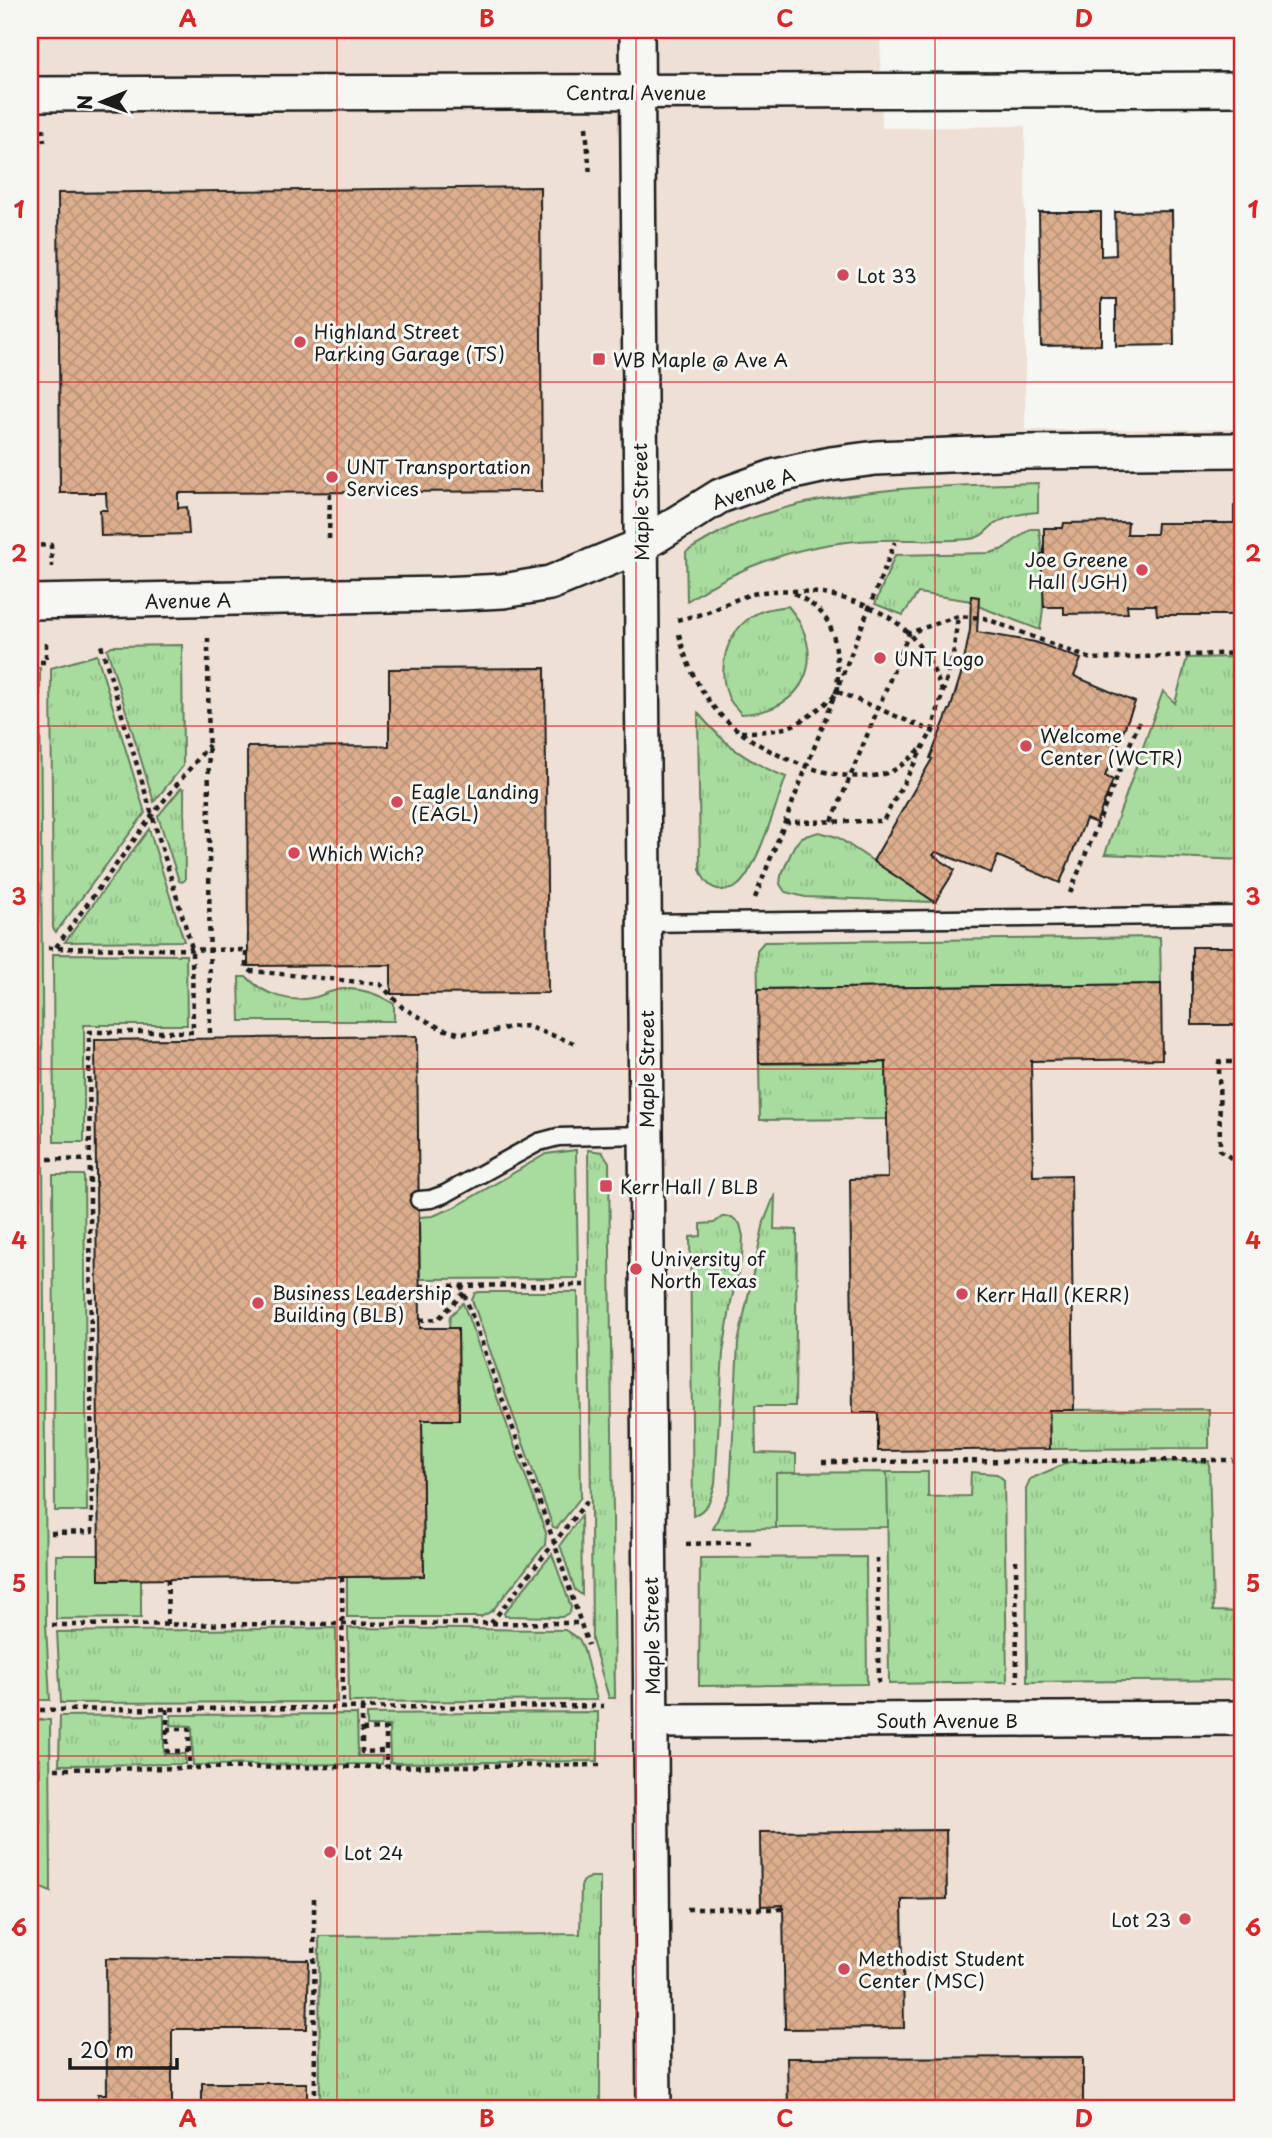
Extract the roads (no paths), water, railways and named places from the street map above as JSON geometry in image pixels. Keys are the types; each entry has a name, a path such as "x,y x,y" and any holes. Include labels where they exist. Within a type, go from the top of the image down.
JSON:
{"street":[{"name":"Maple Street","path":"637,30 654,2108"},
{"name":"Central Avenue","path":"30,94 1242,89"},
{"name":"Avenue A","path":"30,602 503,591 551,583 640,546 720,496 776,476 830,464 876,458 1023,452 1242,450"},
{"name":"South Avenue B","path":"652,1721 1242,1718"}],"lane":[{"path":"645,923 1242,915"},
{"path":"419,1200 445,1194 539,1142 558,1137 646,1135"}],"place":[{"name":"Lot 33","path":"843,275"},
{"name":"Highland Street Parking Garage (TS)","path":"300,342"},
{"name":"WB Maple @ Ave A","path":"599,359"},
{"name":"UNT Transportation Services","path":"332,477"},
{"name":"Joe Greene Hall (JGH)","path":"1142,570"},
{"name":"UNT Logo","path":"880,658"},
{"name":"Welcome Center (WCTR)","path":"1026,746"},
{"name":"Eagle Landing (EAGL)","path":"397,802"},
{"name":"Which Wich?","path":"294,853"},
{"name":"Kerr Hall / BLB","path":"606,1186"},
{"name":"University of North Texas","path":"636,1269"},
{"name":"Kerr Hall (KERR)","path":"962,1294"},
{"name":"Business Leadership Building (BLB)","path":"258,1303"},
{"name":"Lot 24","path":"330,1852"},
{"name":"Lot 23","path":"1185,1919"},
{"name":"Methodist Student Center (MSC)","path":"844,1969"}]}
